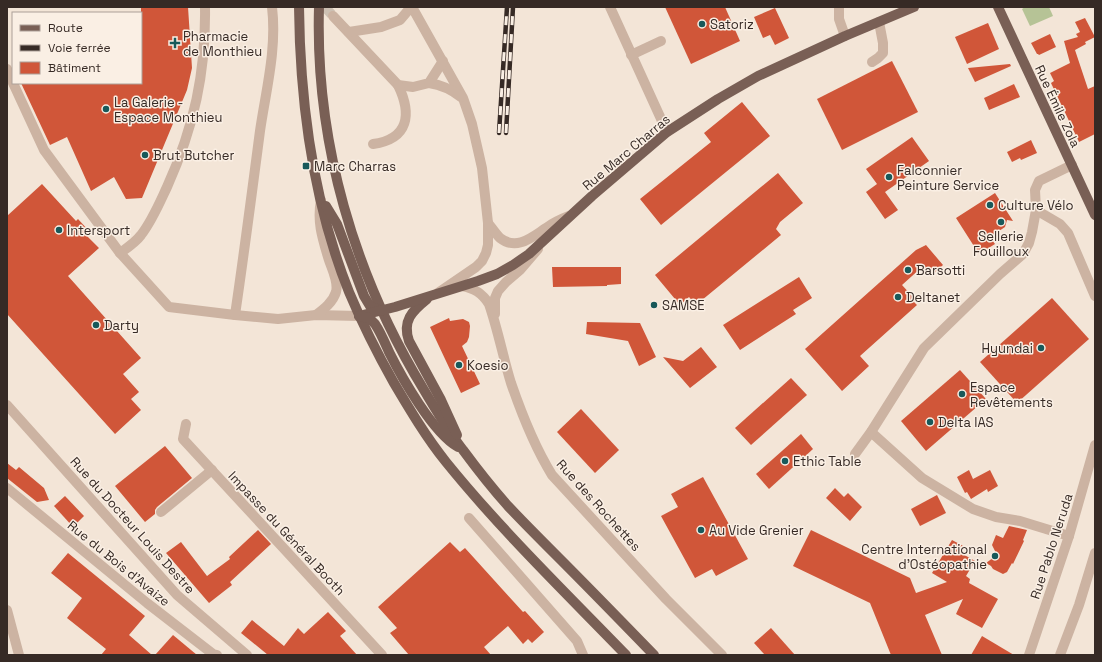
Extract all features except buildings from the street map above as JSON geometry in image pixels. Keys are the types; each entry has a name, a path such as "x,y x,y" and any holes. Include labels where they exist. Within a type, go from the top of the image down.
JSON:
{"main road":[{"path":"299,7 299,38 303,91 311,153 321,198 336,256 348,290 376,351 414,419 446,461 494,518 626,655"},
{"path":"319,7 319,40 323,93 333,166 342,203 381,311 412,371 461,448 508,506 654,655"},
{"name":"Rue Marc Charras","path":"360,316 381,311 497,274 529,254 667,132 758,76 914,7"},
{"name":"Rue Émile Zola","path":"998,7 1095,215"},
{"path":"321,198 337,224 364,296 370,306 381,311"},
{"path":"436,294 419,306 412,314 406,326 406,333 414,352 452,421 457,432 461,448"},
{"path":"360,316 369,318 375,324 399,370 433,423 443,436 452,444 461,448"}],"street":[{"path":"120,253 140,237 156,210 181,155 192,122 202,71 205,36 205,7"},
{"path":"236,315 260,132 270,74 273,39 272,7"},
{"path":"349,32 381,28 400,20 412,7 464,98 472,124 482,168 488,223 488,245 482,261 476,267 436,294"},
{"path":"610,7 667,132"},
{"path":"839,7 839,19 846,36"},
{"path":"333,16 398,85 404,97 407,115 400,132 392,139 382,143 373,144"},
{"path":"872,62 883,53 884,43 879,22"},
{"path":"631,55 661,41"},
{"path":"429,83 443,61"},
{"path":"7,69 12,80"},
{"path":"398,85 414,87 429,83 447,88 464,98"},
{"path":"14,84 44,150 120,253 169,307 278,319 316,315 360,316"},
{"path":"855,454 871,432 924,348 1000,274 1023,254 1029,243 1036,210 1035,190 1039,181 1072,165"},
{"path":"316,315 331,302 336,292 336,282 328,258 320,224 319,212 321,198"},
{"path":"1036,210 1060,224 1068,233 1095,296"},
{"path":"488,223 500,238 516,243 528,240 555,222 572,215"},
{"name":"Rue des Rochettes","path":"494,320 495,298 501,286 523,267 544,240"},
{"name":"Rue des Rochettes","path":"462,286 474,289 485,297 494,320 511,383 529,433 540,456 552,475 666,599 722,655"},
{"name":"Rue du Docteur Louis Destre","path":"7,405 177,595 247,655"},
{"name":"Impasse du Général Booth","path":"186,424 183,439 382,655"},
{"path":"871,432 922,478 973,509 996,517 1020,521 1070,536"},
{"name":"Rue Pablo Neruda","path":"1029,655 1070,536 1095,445"},
{"path":"161,512 212,470"},
{"name":"Rue du Bois d'Avaize","path":"7,488 147,603 213,654 217,655"},
{"path":"469,518 577,641 583,655"},
{"path":"1060,655 1080,605 1095,553"},
{"path":"7,610 19,655"}],"green space":[{"path":"1025,7 1049,7 1053,16 1030,26 1022,9"}],"tunnel":[{"path":"325,7 333,16"}],"railway":[{"path":"499,133 507,7"},
{"path":"506,133 513,7"}],"place":[{"name":"Satoriz","path":"702,24"},
{"name":"Pharmacie de Monthieu","path":"175,43"},
{"name":"La Galerie - Espace Monthieu","path":"106,109"},
{"name":"Brut Butcher","path":"145,155"},
{"name":"Marc Charras","path":"306,166"},
{"name":"Falconnier Peinture Service","path":"889,177"},
{"name":"Culture Vélo","path":"990,205"},
{"name":"Sellerie Fouilloux","path":"1001,222"},
{"name":"Intersport","path":"59,230"},
{"name":"Barsotti","path":"908,270"},
{"name":"Deltanet","path":"898,297"},
{"name":"SAMSE","path":"654,305"},
{"name":"Darty","path":"96,325"},
{"name":"Hyundai","path":"1041,348"},
{"name":"Koesio","path":"459,365"},
{"name":"Espace Revêtements","path":"962,394"},
{"name":"Delta IAS","path":"930,422"},
{"name":"Ethic Table","path":"785,461"},
{"name":"Au Vide Grenier","path":"701,530"},
{"name":"Centre International d'Ostéopathie","path":"995,556"}]}
